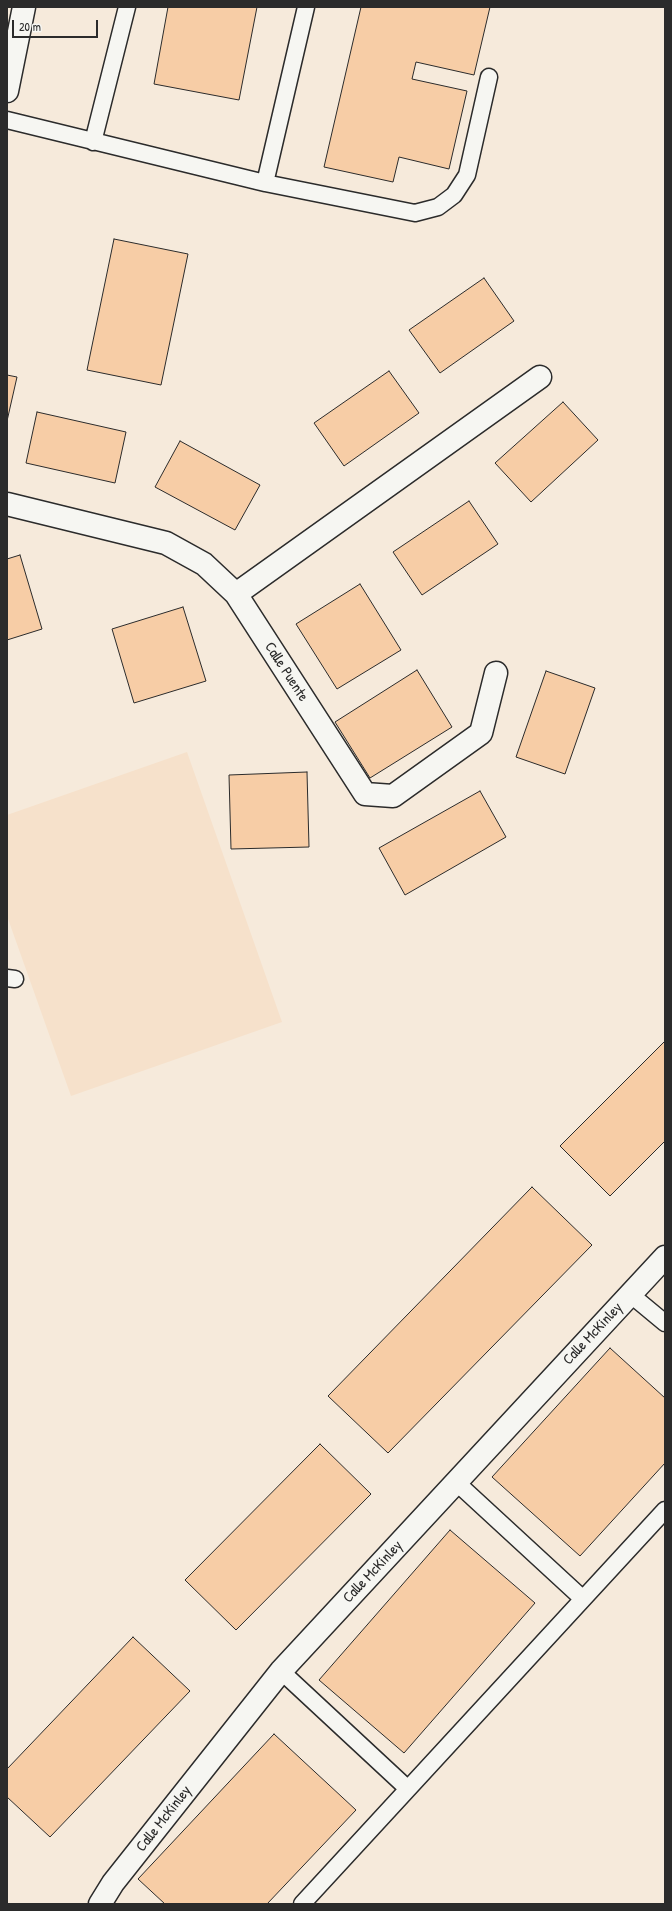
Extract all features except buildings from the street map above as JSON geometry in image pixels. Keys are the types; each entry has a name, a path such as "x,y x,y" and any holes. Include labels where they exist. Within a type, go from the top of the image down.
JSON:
{"street":[{"path":"7,91 24,7"},
{"path":"236,594 540,377"},
{"name":"Calle Puente","path":"7,504 166,543 204,564 236,594 364,794 393,796 481,733 496,673"},
{"name":"Calle McKinley","path":"100,1904 113,1883 281,1671 665,1257"}],"lane":[{"path":"93,142 127,7"},
{"path":"265,183 306,7"},
{"path":"7,120 265,183 415,213 438,207 454,195 467,175 489,77"},
{"path":"630,1294 665,1323"},
{"path":"456,1482 583,1599"},
{"path":"302,1904 665,1510"},
{"path":"281,1671 408,1789"}],"shaded area":[{"path":"187,752 282,1022 71,1096 7,916 7,815"}]}
